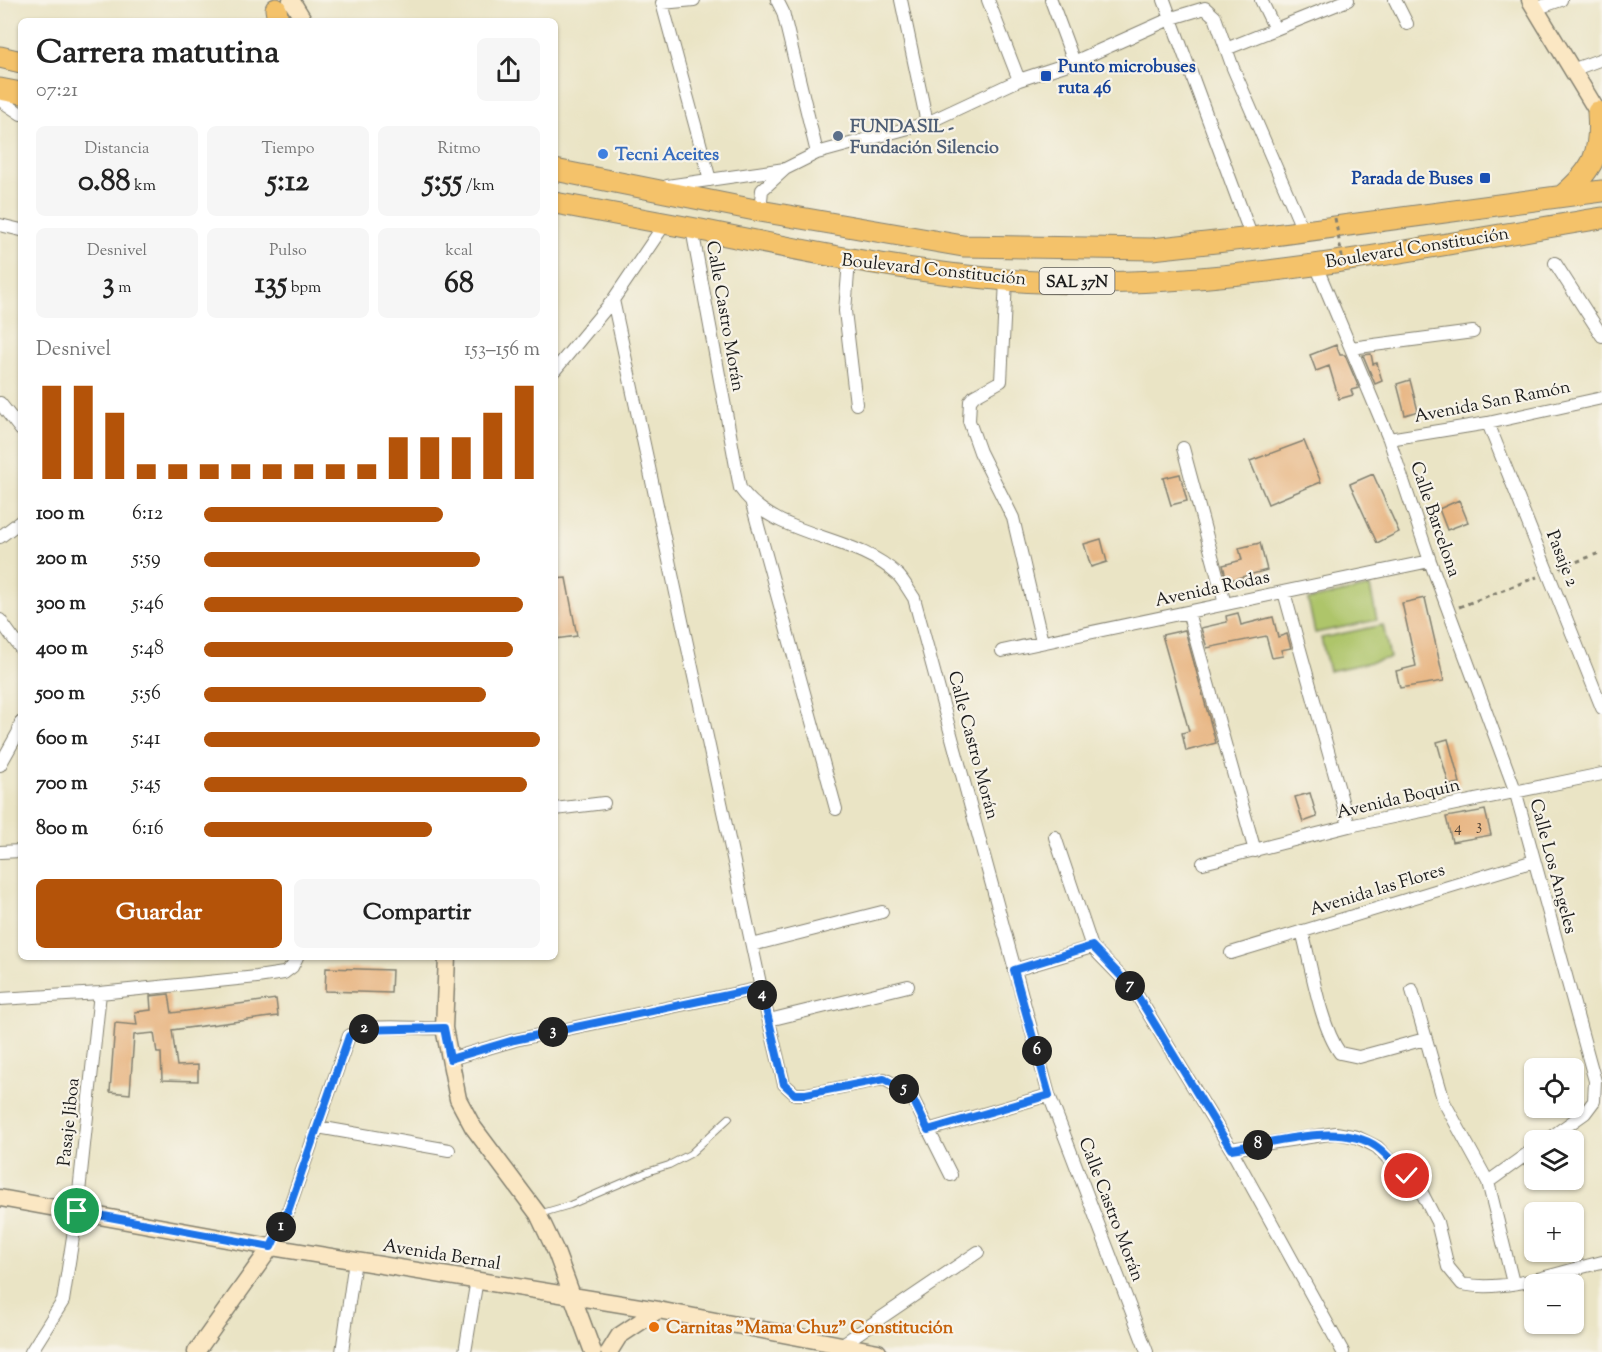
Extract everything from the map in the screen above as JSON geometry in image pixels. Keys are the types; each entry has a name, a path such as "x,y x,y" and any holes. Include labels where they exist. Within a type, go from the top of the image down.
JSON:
{"highway":[{"path":"0,57 18,61"},
{"path":"0,89 18,92"},
{"path":"1562,196 1582,179 1595,159 1600,140 1601,115"},
{"name":"Boulevard Constitución","path":"558,171 760,211 963,246 1152,249 1252,238 1602,191"},
{"name":"Boulevard Constitución","path":"558,204 849,261 1006,280 1179,280 1315,263 1602,218"},
{"path":"1570,223 1602,224"}],"main road":[{"path":"1533,4 1601,115"},
{"path":"281,10 298,18"},
{"path":"447,960 444,1028 458,1099 473,1127 538,1214 593,1352"},
{"name":"Avenida Bernal","path":"0,1198 271,1247 571,1294 878,1352"},
{"path":"196,1352 271,1247"},
{"path":"609,1352 619,1336 658,1310"}],"street":[{"path":"694,0 662,3 710,180"},
{"path":"777,0 783,12 817,153"},
{"path":"901,0 927,123"},
{"path":"988,0 1020,80"},
{"path":"1051,0 1074,62"},
{"path":"1164,0 1252,238"},
{"path":"1261,0 1275,29"},
{"path":"1226,49 1348,0"},
{"path":"1395,0 1407,24"},
{"path":"1533,4 1561,0"},
{"path":"654,188 785,168 817,153 927,123 1020,80 1074,62 1172,18 1205,8 1209,9 1303,230"},
{"path":"1572,70 1602,59"},
{"path":"0,100 18,112"},
{"path":"760,211 762,190 785,168"},
{"path":"0,225 18,229"},
{"path":"558,365 614,300 664,225"},
{"name":"Calle Castro Morán","path":"692,229 740,488 752,504 773,517 871,558 898,575 914,598 1049,1095 1147,1352"},
{"path":"849,261 845,311 856,404"},
{"name":"Calle Barcelona","path":"1315,263 1389,439 1430,561 1515,790"},
{"path":"1555,263 1602,336"},
{"path":"1006,280 1001,381 974,396 970,401 969,420 980,452 1013,518 1042,642"},
{"path":"614,300 761,988 784,1084 795,1094 806,1094 884,1079 910,1093 951,1175"},
{"path":"1351,348 1473,332"},
{"name":"Avenida San Ramón","path":"1389,439 1488,423 1602,398"},
{"path":"0,403 18,426"},
{"name":"Pasaje 2","path":"1488,423 1602,708"},
{"path":"1183,448 1225,604"},
{"path":"752,504 836,809"},
{"path":"0,537 18,523"},
{"name":"Avenida Rodas","path":"1002,651 1430,561"},
{"path":"1284,592 1349,826"},
{"path":"1188,612 1255,851"},
{"path":"0,620 18,645"},
{"path":"0,765 18,733"},
{"name":"Avenida Boquin","path":"1203,863 1349,826 1515,790 1602,774"},
{"name":"Calle Los Angeles","path":"1515,790 1595,1081 1594,1101 1585,1113 1561,1130"},
{"path":"558,809 604,803"},
{"path":"1055,837 1092,946 1134,990 1231,1149 1343,1352"},
{"path":"0,852 18,851"},
{"name":"Avenida las Flores","path":"1231,952 1534,861"},
{"path":"752,945 882,912"},
{"path":"1302,931 1327,1027 1332,1043 1340,1053 1359,1057 1425,1039"},
{"path":"1014,970 1092,946"},
{"path":"0,999 100,993 284,973 292,967 296,960"},
{"path":"769,1020 909,986"},
{"path":"450,1059 514,1040 761,988"},
{"path":"1412,990 1447,1109 1488,1182 1513,1283"},
{"name":"Pasaje Jiboa","path":"31,1352 63,1301 77,1211 100,993"},
{"path":"271,1247 288,1211 349,1036 358,1030 370,1028 444,1028"},
{"path":"928,1130 1049,1095"},
{"path":"318,1127 449,1150"},
{"path":"1231,1149 1336,1133 1357,1137 1377,1147 1422,1193 1437,1222 1448,1267 1462,1284 1479,1288 1513,1283 1602,1262"},
{"path":"1488,1182 1524,1156"},
{"path":"841,1345 978,1252"},
{"path":"342,1352 355,1260"},
{"path":"465,1352 477,1280"}],"lane":[{"path":"538,1214 570,1205 650,1171 669,1166 690,1154 729,1118"}],"path":[{"path":"1335,218 1344,268"},
{"path":"1449,610 1602,552"}],"green space":[{"path":"1370,587 1377,620 1315,633 1308,600"},
{"path":"1383,625 1390,658 1329,671 1321,638"}],"building":[{"path":"1336,345 1340,355 1345,355 1359,388 1351,390 1353,395 1339,399 1329,366 1316,371 1310,355"},
{"path":"1371,354 1373,364 1377,363 1382,381 1375,384 1363,355"},
{"path":"1410,380 1418,411 1405,415 1397,384"},
{"path":"1304,441 1321,482 1268,504 1250,461"},
{"path":"1180,474 1187,501 1171,505 1163,478"},
{"path":"1373,474 1399,532 1377,543 1350,484"},
{"path":"1459,500 1468,522 1447,530 1439,509"},
{"path":"1101,539 1107,562 1091,567 1084,544"},
{"path":"1260,543 1267,570 1227,581 1223,565 1242,560 1239,548"},
{"path":"566,578 577,636 558,639 558,579"},
{"path":"1425,598 1444,681 1400,688 1396,671 1416,666 1402,603"},
{"path":"1238,613 1241,625 1273,617 1278,637 1287,634 1291,648 1281,650 1283,656 1272,658 1266,636 1207,648 1201,628 1227,622 1226,616"},
{"path":"1185,630 1216,743 1186,751 1182,733 1189,731 1162,635"},
{"path":"1448,739 1460,783 1449,785 1437,742"},
{"path":"1310,793 1317,817 1303,822 1295,797"},
{"path":"1485,810 1491,835 1452,842 1446,817"},
{"path":"326,968 392,970 391,993 325,991"},
{"path":"169,994 172,1013 276,999 278,1016 172,1030 177,1066 198,1065 198,1081 162,1080 161,1053 157,1053 154,1033 134,1035 130,1094 110,1092 115,1023 137,1025 135,1012 151,1010 150,996"}],"place":[{"name":"Punto microbuses ruta 46","path":"1046,76"},
{"name":"FUNDASIL - Fundación Silencio","path":"838,136"},
{"name":"Tecni Aceites","path":"603,154"},
{"name":"Parada de Buses","path":"1485,178"},
{"name":"Carnitas \"Mama Chuz\" Constitución","path":"654,1327"}],"route":[{"path":"77,1211 271,1247 288,1211 349,1036 358,1030 444,1028 450,1059 514,1040 761,988 784,1084 795,1094 806,1094 884,1079 910,1093 928,1130 1049,1095 1014,970 1092,946 1134,990 1231,1149 1336,1133 1357,1137 1377,1147 1407,1176"}]}
